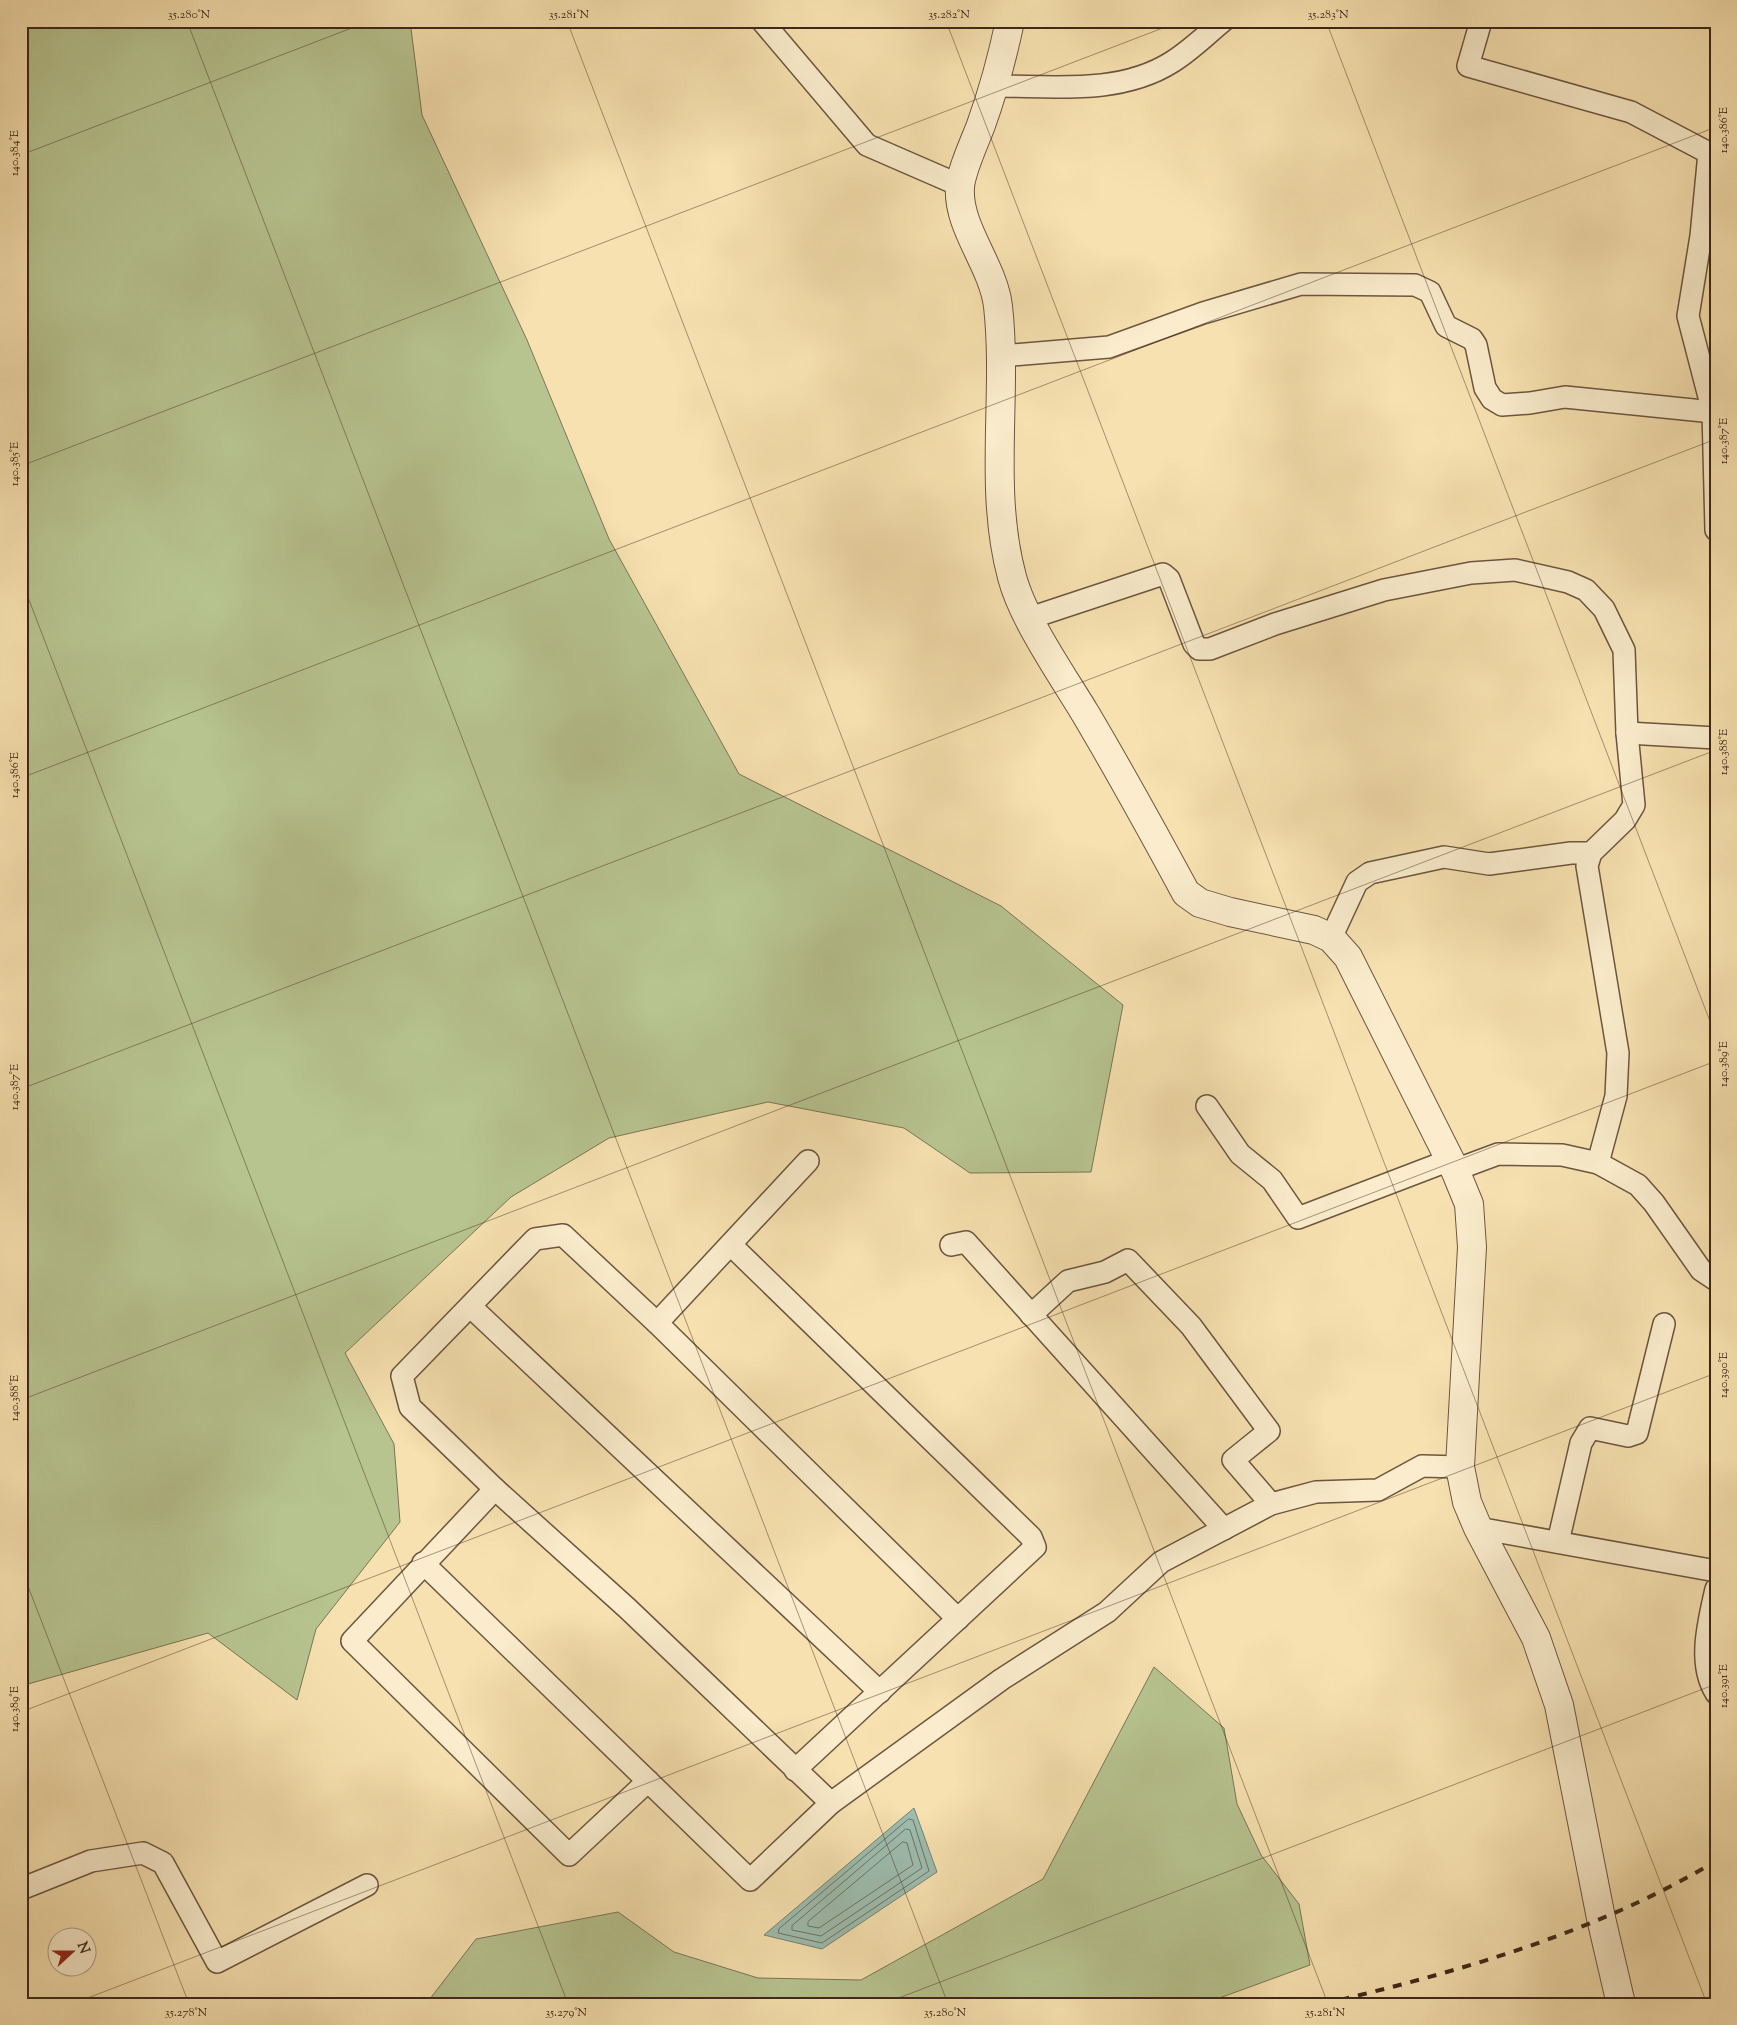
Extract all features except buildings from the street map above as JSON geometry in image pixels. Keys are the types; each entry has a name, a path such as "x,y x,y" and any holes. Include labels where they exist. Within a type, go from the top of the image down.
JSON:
{"street":[{"path":"1010,21 995,86 960,185 961,210 996,290 1000,324 999,488 1004,535 1012,579 1030,618 1124,779 1186,893 1200,903 1230,912 1314,930 1331,938 1348,957 1452,1165 1469,1204 1472,1247 1460,1467 1467,1502 1478,1528 1536,1638 1559,1705 1601,1918 1621,2004"},
{"path":"995,86 1079,86 1121,83 1148,74 1172,62 1223,21"},
{"path":"1482,21 1468,66 1631,112 1709,153 1711,187 1688,316 1713,412 1716,530"},
{"path":"768,23 867,145 960,185"},
{"path":"1000,356 1109,348 1202,313 1301,284 1415,285 1430,292 1446,326 1472,339 1476,345 1485,388 1492,399 1502,405 1530,404 1565,397 1713,412"},
{"path":"1030,618 1163,574 1169,579 1194,644 1200,649 1210,649 1275,624 1384,590 1471,573 1515,570 1568,582 1586,590 1604,609 1624,650 1634,805 1625,820 1591,853 1587,866 1618,1053 1616,1096 1598,1162"},
{"path":"1628,733 1716,738"},
{"path":"1331,938 1357,882 1370,873 1444,856 1489,864 1571,853 1591,853"},
{"path":"1208,1106 1240,1154 1272,1180 1298,1218 1452,1165 1498,1154 1562,1155 1598,1162 1638,1185 1654,1202 1702,1270 1716,1280"},
{"path":"657,1322 808,1162"},
{"path":"831,1803 794,1770 627,1608 495,1489 410,1407 402,1376 472,1307 535,1239 563,1235 657,1322 958,1619"},
{"path":"951,1245 966,1242 1224,1528"},
{"path":"731,1245 1031,1537 1035,1547 794,1770"},
{"path":"1031,1315 1068,1281 1105,1272 1128,1260 1191,1326 1269,1431 1233,1460 1271,1504"},
{"path":"472,1307 880,1692"},
{"path":"1558,1542 1581,1443 1590,1428 1628,1436 1637,1433 1664,1324"},
{"path":"423,1563 750,1880 831,1803 1002,1679 1107,1612 1161,1562 1271,1504 1316,1492 1378,1490 1422,1466 1460,1467"},
{"path":"495,1489 423,1563 352,1641 569,1855 648,1781"},
{"path":"1478,1528 1716,1571"},
{"path":"1716,1589 1706,1638 1716,1693"},
{"path":"21,1889 91,1861 143,1853 163,1863 218,1962 367,1885"}],"green space":[{"path":"21,21 410,21 422,115 527,340 609,539 739,774 1001,906 1123,1005 1091,1172 970,1173 904,1128 768,1102 609,1138 511,1197 345,1353 394,1444 400,1522 316,1629 297,1700 208,1633 21,1686"},
{"path":"1154,1667 1224,1728 1237,1804 1261,1855 1299,1904 1310,1965 1203,2004 426,2004 476,1939 618,1912 674,1952 758,1978 861,1980 1043,1879"}],"water":[{"path":"914,1808 937,1872 822,1949 764,1935"}],"railway":[{"path":"1323,2004 1374,1992 1525,1948 1623,1909 1670,1887 1716,1861"}]}
